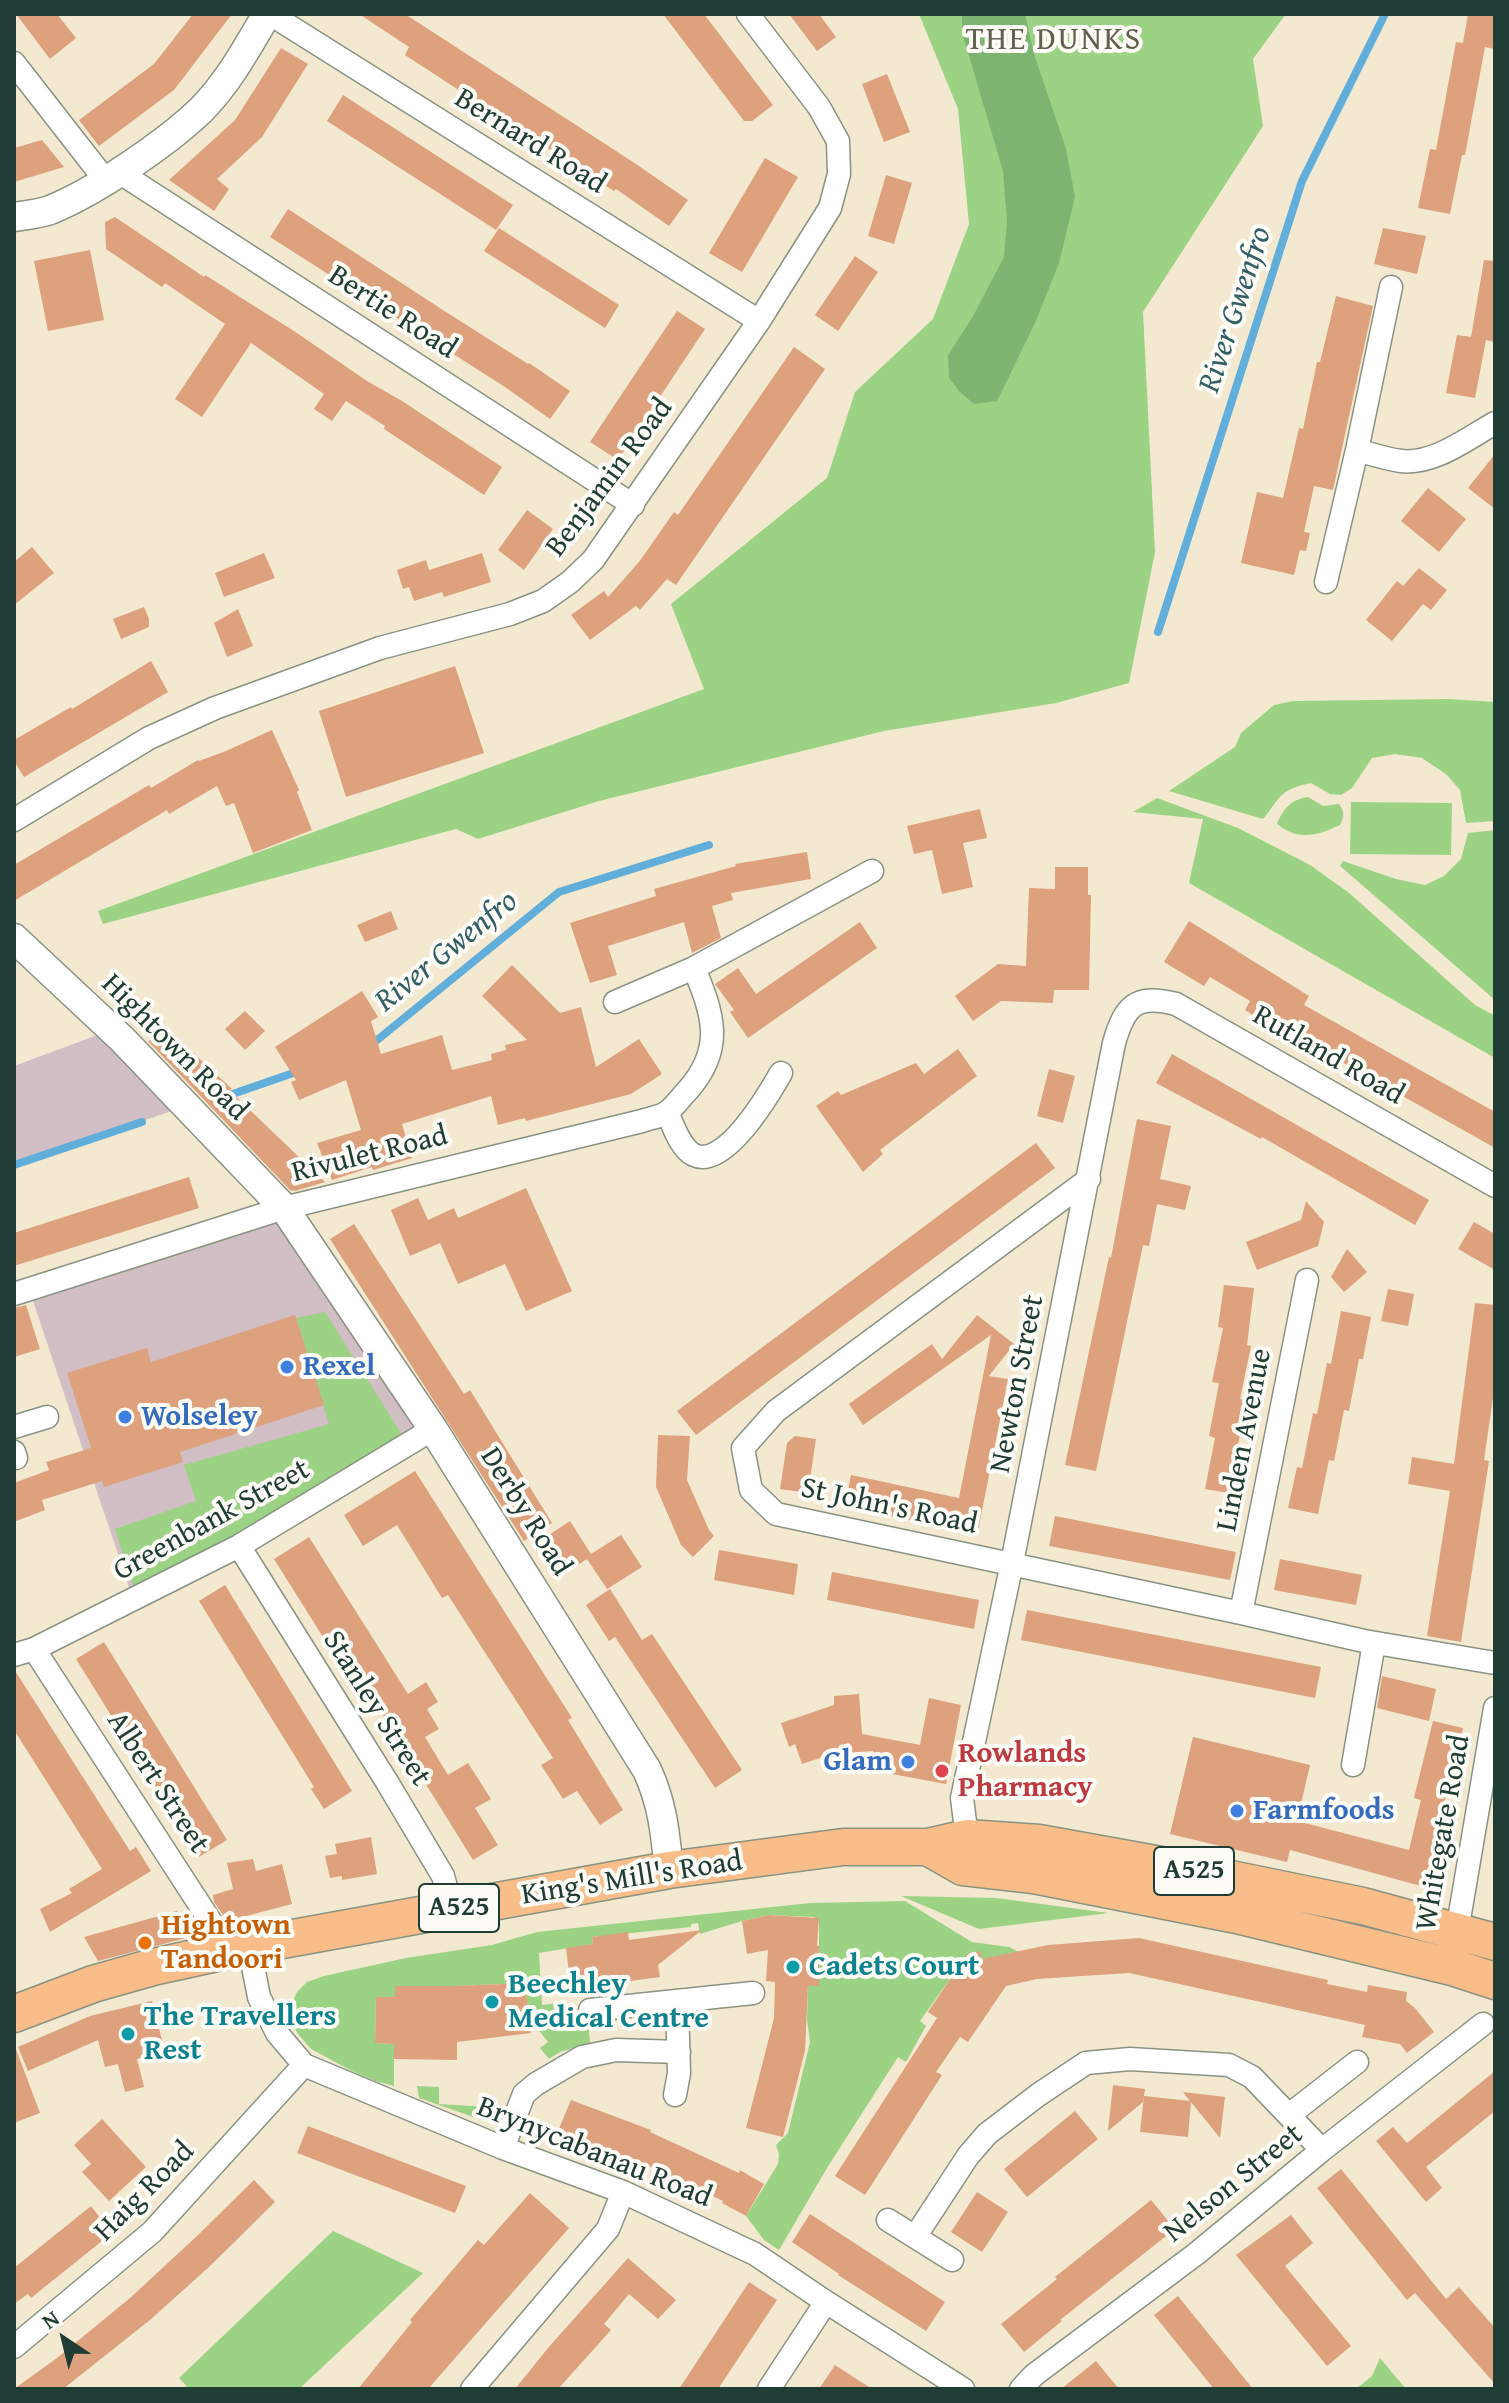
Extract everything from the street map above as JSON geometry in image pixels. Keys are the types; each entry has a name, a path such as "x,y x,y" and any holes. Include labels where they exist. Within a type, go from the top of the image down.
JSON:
{"main road":[{"name":"King's Mill's Road","path":"965,1853 1039,1843 1363,1906 1495,1942"},
{"name":"King's Mill's Road","path":"14,2014 93,1984 239,1948 669,1870 843,1847 928,1847 965,1853 1034,1875 1221,1912 1452,1967 1495,1981"}],"street":[{"path":"14,217 49,210 112,176 200,110 238,65 268,14"},
{"name":"Bernard Road","path":"268,14 759,321"},
{"name":"Benjamin Road","path":"14,820 149,738 215,708 380,648 510,614 543,601 570,582 593,560 759,321 830,208 839,174 838,141 819,107 748,14"},
{"name":"Bertie Road","path":"14,63 112,176 633,505"},
{"path":"1326,582 1391,287"},
{"path":"1357,450 1400,461 1417,461 1440,453 1495,423"},
{"path":"615,1002 694,968 872,871"},
{"name":"Hightown Road","path":"14,938 122,1039 284,1208"},
{"name":"Rivulet Road","path":"14,1294 284,1208 642,1121 667,1112 703,1073 712,1047 707,998 694,968"},
{"name":"Rutland Road","path":"1128,1009 1144,1000 1176,1004 1495,1186"},
{"name":"Newton Street","path":"965,1853 962,1798 1012,1563 1114,1043 1128,1009"},
{"path":"667,1112 687,1150 696,1157 709,1156 747,1127 781,1073"},
{"name":"St John's Road","path":"1089,1179 776,1411 743,1448 751,1490 776,1514 1374,1643 1495,1663"},
{"name":"Derby Road","path":"284,1208 433,1429 647,1770 664,1817 669,1870"},
{"name":"Linden Avenue","path":"1241,1613 1307,1280"},
{"path":"14,1427 47,1417"},
{"name":"Greenbank Street","path":"24,1652 239,1546 433,1429"},
{"name":"Stanley Street","path":"239,1546 443,1876 452,1909"},
{"path":"1353,1765 1374,1643"},
{"name":"Albert Street","path":"24,1652 239,1948"},
{"name":"Whitegate Road","path":"1452,1967 1495,1708"},
{"name":"Brynycabanau Road","path":"239,1948 277,2033 304,2065 503,2148 623,2192 755,2254 963,2389"},
{"path":"590,2010 753,1993"},
{"path":"675,2095 679,2073 677,2002"},
{"name":"Nelson Street","path":"1021,2389 1034,2375 1196,2254 1483,2024"},
{"path":"503,2148 524,2094 582,2057 616,2050 679,2052"},
{"path":"915,2237 968,2156 987,2134 1086,2063 1130,2059 1229,2065 1252,2077 1322,2150"},
{"path":"1289,2115 1357,2062"},
{"name":"Haig Road","path":"14,2347 163,2222 304,2065"},
{"path":"472,2389 608,2229 623,2192"},
{"path":"888,2220 952,2260"},
{"path":"769,2389 826,2302"}],"shaded area":[{"path":"111,1030 186,1106 14,1165 14,1066"},
{"path":"284,1208 433,1429 133,1599 29,1289"}],"green space":[{"path":"919,14 1286,14 1253,59 1263,126 1143,312 1155,552 1129,683 1056,703 884,731 599,801 478,839 456,829 103,924 98,911 704,689 671,604 827,478 855,392 933,319 969,224 958,109"},
{"path":"962,14 1025,14 1034,54 1066,149 1075,197 1059,263 1035,323 997,401 974,404 949,378 948,355 972,318 1004,257 1007,221 1003,171 962,32"},
{"path":"1449,699 1495,702 1495,821 1466,823 1460,790 1447,775 1422,758 1395,754 1372,758 1352,788 1341,795 1330,794 1311,783 1293,788 1282,795 1263,819 1169,791 1235,747 1241,733 1274,705 1293,701"},
{"path":"1308,797 1323,806 1339,804 1343,814 1340,825 1323,832 1300,835 1277,824 1288,806"},
{"path":"1157,798 1238,828 1310,865 1348,892 1475,1005 1495,1016 1495,1058 1189,883 1203,819 1133,812"},
{"path":"1351,802 1452,803 1451,855 1350,854"},
{"path":"1495,830 1495,1000 1340,866 1343,861 1425,885 1444,876 1461,859 1468,833"},
{"path":"325,1312 406,1441 136,1594 115,1529 196,1501 184,1465 329,1424 296,1318"},
{"path":"901,1896 996,1898 1109,1913 979,1929"},
{"path":"905,1901 972,1942 1009,1947 1021,1953 1008,1960 963,1961 920,2021 926,2026 906,2062 898,2057 779,2250 764,2240 746,2216 778,2164 776,2145 788,2133 810,2042 808,1986 819,1986 819,1921 814,1917 769,1915 700,1934 698,1923 691,1924 691,1927 592,1937 593,1944 539,1953 542,2005 566,2002 568,2023 588,2021 590,2043 560,2052 549,2059 540,2048 548,2042 529,2018 525,1983 396,1986 395,1997 376,1997 375,2043 394,2044 394,2086 352,2071 311,2049 291,2022 291,2005 297,1992 307,1982 406,1958 492,1945 537,1932 810,1903"},
{"path":"417,2086 439,2087 439,2104 505,2108 501,2116 492,2122 485,2121 419,2098"},
{"path":"333,2231 423,2273 299,2389 189,2389 179,2378"},
{"path":"1380,2358 1406,2389 1356,2389 1372,2376"}],"building":[{"path":"16,14 57,14 76,38 50,59"},
{"path":"193,14 232,14 174,90 99,146 79,120 154,64"},
{"path":"359,14 405,14 688,200 669,226 405,55 409,47"},
{"path":"663,14 704,14 773,105 752,121 744,121"},
{"path":"789,14 819,14 836,37 817,51"},
{"path":"1468,14 1495,14 1495,49 1485,47 1465,155 1462,155 1450,214 1418,208 1430,149 1436,150 1456,42 1463,43"},
{"path":"281,48 308,64 262,137 217,179 229,189 214,211 169,180 235,120"},
{"path":"887,74 910,132 884,142 862,84"},
{"path":"343,95 513,205 496,230 327,121"},
{"path":"42,140 64,167 14,182 14,148"},
{"path":"765,158 798,177 742,272 709,253"},
{"path":"886,175 912,183 894,244 868,236"},
{"path":"288,209 570,391 550,419 270,237"},
{"path":"115,217 502,467 484,495 346,401 332,421 314,409 324,394 251,343 202,417 175,399 225,324 165,283 162,287 106,249 105,222"},
{"path":"499,228 619,305 605,328 484,251"},
{"path":"1383,228 1426,236 1417,274 1374,264"},
{"path":"90,250 104,320 48,331 34,261"},
{"path":"855,256 878,272 838,331 815,315"},
{"path":"1484,260 1495,261 1495,342 1486,340 1475,398 1446,393 1457,335 1471,337"},
{"path":"1336,296 1373,306 1333,490 1314,486 1304,532 1310,533 1306,551 1300,550 1294,575 1241,563 1257,492 1283,498"},
{"path":"677,311 705,329 618,460 590,442"},
{"path":"794,347 825,369 676,585 667,579 640,610 636,606 590,640 571,615 604,591 608,597 639,562 674,512 678,515"},
{"path":"1495,454 1495,509 1468,488"},
{"path":"1428,488 1466,519 1439,552 1401,521"},
{"path":"527,510 553,529 524,570 498,550"},
{"path":"32,547 54,573 14,605 14,562"},
{"path":"264,553 275,578 224,597 215,573"},
{"path":"482,553 491,582 444,597 442,592 414,601 409,587 403,589 397,570 426,560 429,570"},
{"path":"1419,568 1447,590 1431,610 1423,604 1392,641 1366,620 1397,581 1403,586"},
{"path":"144,607 149,627 121,639 113,619"},
{"path":"238,609 253,646 227,657 214,623"},
{"path":"151,661 168,692 24,777 14,761 14,740"},
{"path":"455,666 484,753 346,797 319,711"},
{"path":"272,730 299,790 297,792 312,830 253,853 234,803 226,806 217,786 169,814 167,810 14,901 14,865 149,785 151,788 198,760"},
{"path":"980,809 987,838 963,843 973,887 942,894 932,850 914,854 907,826"},
{"path":"807,852 811,879 731,893 733,900 712,906 721,938 692,953 684,922 608,946 617,975 590,983 570,923 656,896 654,889 735,864"},
{"path":"1055,867 1088,867 1088,895 1091,895 1089,990 1054,990 1053,1003 1001,1001 973,1021 955,996 998,964 1026,966 1029,888 1055,889"},
{"path":"391,911 398,929 365,942 357,925"},
{"path":"1189,921 1309,996 1304,1005 1495,1112 1495,1148 1287,1031 1284,1035 1245,1010 1250,1001 1210,977 1204,986 1164,962"},
{"path":"860,922 877,948 748,1038 730,1012 734,1010 715,984 738,968 756,994"},
{"path":"512,965 560,1013 581,1007 596,1067 639,1039 662,1074 631,1094 526,1121 525,1118 498,1125 491,1096 402,1124 412,1158 332,1180 317,1143 361,1130 346,1080 299,1100 291,1082 296,1080 275,1047 362,991 378,1017 371,1021 381,1054 442,1035 452,1070 492,1060 491,1054 506,1050 505,1045 527,1040 482,996"},
{"path":"245,1011 265,1031 245,1050 225,1029"},
{"path":"171,1032 325,1182 290,1190 148,1041"},
{"path":"958,1049 977,1076 880,1150 883,1154 863,1172 816,1106 838,1091 841,1095 916,1063 924,1074"},
{"path":"1172,1054 1429,1200 1415,1225 1262,1137 1156,1083"},
{"path":"1049,1069 1075,1076 1063,1123 1037,1116"},
{"path":"1137,1119 1171,1126 1160,1179 1191,1186 1185,1210 1157,1204 1149,1246 1143,1245 1096,1471 1065,1465 1111,1258"},
{"path":"1036,1143 1055,1168 696,1435 677,1411"},
{"path":"189,1177 199,1208 14,1266 14,1233"},
{"path":"526,1188 572,1291 526,1311 505,1264 458,1284 440,1243 410,1256 391,1210 418,1198 428,1220 454,1208 458,1218"},
{"path":"1306,1201 1324,1222 1318,1246 1257,1270 1246,1242 1301,1220"},
{"path":"1474,1222 1495,1234 1495,1270 1458,1249"},
{"path":"354,1224 464,1394 470,1390 552,1523 524,1541 330,1239"},
{"path":"1347,1249 1367,1272 1344,1292 1331,1277"},
{"path":"1224,1285 1254,1288 1247,1345 1251,1346 1240,1399 1246,1400 1237,1451 1244,1452 1235,1494 1205,1489 1215,1438 1209,1436 1219,1383 1212,1382 1223,1328 1218,1327"},
{"path":"1388,1289 1414,1294 1408,1326 1381,1321"},
{"path":"1475,1303 1495,1305 1495,1384 1484,1460 1489,1461 1461,1642 1427,1636 1450,1491 1408,1484 1412,1457 1454,1464"},
{"path":"26,1305 40,1349 14,1357 14,1308"},
{"path":"1341,1311 1371,1317 1349,1411 1344,1410 1334,1461 1329,1460 1318,1514 1288,1508 1297,1467 1302,1468 1313,1413 1317,1414 1327,1363 1331,1364"},
{"path":"295,1315 324,1405 180,1452 183,1462 104,1487 102,1481 42,1500 45,1510 14,1522 14,1483 49,1470 46,1462 91,1448 67,1373 147,1348 151,1362"},
{"path":"977,1315 1014,1344 989,1376 1008,1379 978,1531 845,1506 851,1475 959,1498 991,1335 863,1425 849,1404 932,1344 942,1359"},
{"path":"658,1435 690,1436 687,1480 714,1536 693,1557 681,1545 656,1487"},
{"path":"795,1436 816,1439 808,1493 780,1489 787,1443"},
{"path":"415,1471 572,1718 568,1720 623,1810 600,1825 577,1791 563,1799 541,1765 553,1758 448,1595 442,1598 397,1525 363,1546 344,1515"},
{"path":"1055,1516 1236,1552 1230,1580 1049,1546"},
{"path":"570,1521 591,1554 621,1535 642,1567 607,1589 587,1559 565,1573 543,1539"},
{"path":"309,1537 408,1694 426,1682 438,1702 427,1709 439,1729 425,1737 448,1775 468,1763 491,1799 475,1808 498,1845 473,1860 373,1699 365,1704 274,1559"},
{"path":"719,1550 798,1564 794,1595 714,1580"},
{"path":"1280,1559 1362,1575 1356,1605 1274,1590"},
{"path":"832,1572 979,1600 974,1629 827,1600"},
{"path":"225,1585 352,1791 324,1809 311,1789 314,1787 199,1601"},
{"path":"610,1589 642,1640 652,1634 742,1770 715,1788 615,1637 609,1641 586,1605"},
{"path":"1027,1610 1321,1667 1315,1698 1021,1640"},
{"path":"104,1642 227,1840 199,1857 76,1659"},
{"path":"14,1669 130,1851 136,1847 151,1871 50,1932 40,1909 72,1893 69,1889 102,1869 14,1730"},
{"path":"1382,1676 1436,1689 1429,1721 1377,1708"},
{"path":"859,1694 862,1734 920,1745 929,1698 961,1705 946,1784 870,1770 873,1751 832,1754 802,1764 795,1744 789,1747 781,1723 834,1705 834,1696"},
{"path":"1433,1721 1463,1728 1443,1808 1450,1810 1428,1888 1290,1850 1287,1862 1170,1834 1193,1737 1310,1765 1297,1821 1409,1850 1421,1800 1414,1798"},
{"path":"371,1837 377,1874 342,1880 342,1876 330,1878 325,1856 337,1854 335,1844"},
{"path":"253,1859 256,1871 282,1864 292,1904 227,1921 214,1902 213,1895 233,1889 227,1863"},
{"path":"177,1911 192,1934 190,1937 98,1961 84,1937"},
{"path":"769,1915 819,1918 819,1986 808,1986 805,2051 783,2137 746,2128 774,2018 775,1982 766,1981 768,1950 747,1954 742,1921"},
{"path":"702,1930 658,1965 660,1977 571,1989 566,1948 593,1944 592,1937 628,1932 629,1940"},
{"path":"1139,1938 1328,1980 1327,1984 1367,1992 1368,1985 1407,1992 1406,2001 1434,2032 1407,2053 1400,2044 1362,2037 1365,2025 1129,1973 1037,1979 1006,1986 968,2042 960,2037 936,2072 942,2075 865,2195 835,2176 937,2018 928,2012 967,1954 980,1951 982,1959 1048,1945"},
{"path":"525,1983 531,2033 457,2042 457,2060 394,2059 394,2044 375,2043 376,1997 395,1997 395,1986"},
{"name":"The Travellers Rest","path":"152,2001 165,2052 137,2059 144,2087 125,2092 118,2064 105,2067 98,2040 28,2071 18,2047 90,2016"},
{"path":"14,2049 40,2113 14,2123"},
{"path":"1495,2071 1495,2111 1426,2167 1442,2188 1426,2202 1376,2141 1393,2127 1407,2143"},
{"path":"1113,2085 1145,2089 1143,2102 1108,2131"},
{"path":"1183,2092 1225,2097 1220,2138 1191,2102 1188,2137 1140,2132 1144,2096 1190,2101"},
{"path":"571,2100 651,2130 764,2184 746,2216 723,2201 638,2161 637,2164 558,2131"},
{"path":"1075,2111 1098,2139 1027,2197 1004,2169"},
{"path":"102,2119 146,2167 109,2201 82,2172 91,2164 74,2145"},
{"path":"308,2126 466,2186 455,2213 297,2153"},
{"path":"1341,2169 1446,2299 1459,2287 1495,2328 1495,2384 1415,2293 1407,2300 1317,2188"},
{"path":"254,2180 275,2202 150,2320 63,2389 14,2389 130,2298"},
{"path":"977,2192 1008,2212 982,2252 951,2232"},
{"path":"530,2193 569,2228 428,2389 358,2389 412,2322 410,2320 478,2240 484,2245"},
{"path":"1151,2200 1175,2229 1024,2352 1001,2324"},
{"path":"91,2206 112,2233 31,2298 28,2294 14,2304 14,2268"},
{"path":"810,2214 945,2302 926,2331 792,2242"},
{"path":"1291,2215 1313,2243 1285,2266 1351,2346 1327,2366 1236,2255"},
{"path":"628,2258 676,2300 658,2319 629,2294 604,2324 611,2330 558,2389 515,2389 548,2348"},
{"path":"749,2282 777,2300 718,2389 679,2389"},
{"path":"1178,2296 1253,2389 1214,2389 1154,2315"},
{"path":"1096,2361 1119,2389 1061,2389"},
{"path":"835,2365 872,2389 819,2389"}],"waterway":[{"name":"River Gwenfro","path":"1158,632 1302,181 1385,14"},
{"name":"River Gwenfro","path":"371,1045 559,892 709,845"},
{"name":"River Gwenfro","path":"224,1097 302,1070"},
{"name":"River Gwenfro","path":"14,1165 142,1122"}],"place":[{"name":"Rexel","path":"287,1367"},
{"name":"Wolseley","path":"125,1417"},
{"name":"Glam","path":"908,1762"},
{"name":"Rowlands Pharmacy","path":"942,1771"},
{"name":"Farmfoods","path":"1237,1811"},
{"name":"Hightown Tandoori","path":"145,1943"},
{"name":"Cadets Court","path":"793,1967"},
{"name":"Beechley Medical Centre","path":"492,2002"},
{"name":"The Travellers Rest","path":"128,2034"}],"district":[{"name":"THE DUNKS","path":"1054,41"}]}
